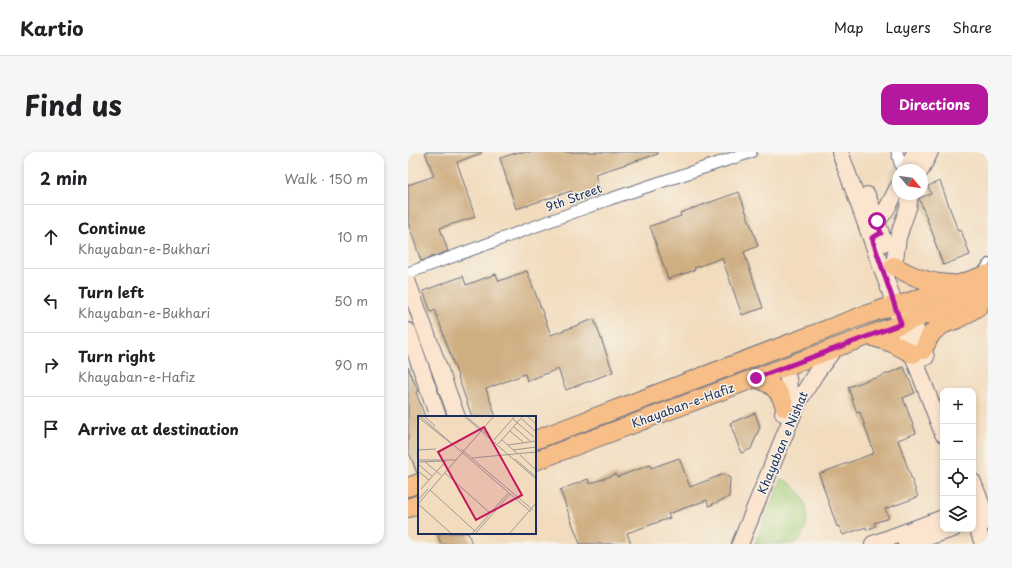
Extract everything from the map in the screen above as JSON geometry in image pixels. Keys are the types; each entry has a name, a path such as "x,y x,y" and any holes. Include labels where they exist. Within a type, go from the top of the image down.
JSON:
{"main road":[{"path":"894,266 926,281 938,283 962,283"},
{"path":"870,336 918,352 933,332 938,328 958,319 978,307 986,280"},
{"name":"Khayaban-e-Hafiz","path":"536,440 901,304 962,283 986,280"},
{"name":"Khayaban-e-Hafiz","path":"536,461 907,322 986,280"},
{"path":"756,378 771,385 778,391 785,407"},
{"path":"408,487 418,483"},
{"path":"408,508 418,504"}],"street":[{"name":"9th Street","path":"408,273 610,199 751,152"},
{"path":"840,152 874,230 918,352 940,424"},
{"path":"851,152 867,194 874,230 894,266 901,304"},
{"path":"897,152 900,164"},
{"path":"910,164 915,152"},
{"path":"924,164 930,152"},
{"path":"867,194 880,200 892,197"},
{"path":"874,230 886,211 896,200"},
{"path":"894,266 900,232 908,208 905,200"},
{"path":"408,283 457,416"},
{"path":"408,331 438,416"},
{"name":"Khayaban e Nishat","path":"740,544 798,402 816,373 835,348"},
{"path":"918,352 940,397"},
{"name":"Khayaban e Nishat","path":"729,544 789,397 790,390 788,378 784,367"},
{"path":"976,494 981,514 983,544"},
{"path":"873,544 940,519"},
{"path":"906,544 944,532"}],"green space":[{"path":"782,479 792,485 804,501 807,516 804,531 795,544 755,544"}],"building":[{"path":"425,152 482,153 457,162 475,217 440,228 448,251 421,261 408,223 408,185 434,176"},
{"path":"519,152 658,152 658,154 595,174 601,194 575,202 571,191 516,209 500,158"},
{"path":"940,181 958,231 961,230 970,255 943,265 920,200 928,200 928,195 931,194 928,186"},
{"path":"739,192 758,246 744,252 763,308 742,315 722,258 694,268 695,270 668,279 650,226 681,216 680,213"},
{"path":"527,271 551,335 594,319 613,372 566,390 558,369 527,381 525,374 486,389 496,416 472,416 435,310 431,312 423,291 463,276 466,285 496,274 499,281"},
{"path":"408,367 418,391 416,392 425,416 418,416 418,473 408,450"},
{"path":"904,367 915,393 903,398 916,433 898,440 918,497 885,509 889,518 874,523 876,526 867,530 866,527 843,535 839,526 837,527 819,474 874,453 860,412 857,413 848,387 874,379"},
{"path":"755,413 760,427 751,449 741,453 730,423"},
{"path":"679,458 690,487 724,474 730,478 729,497 709,506 707,500 668,514 670,518 627,533 631,544 580,544 560,490 588,479 589,484 616,474 617,477 650,465 651,468"},
{"path":"468,534 472,544 441,544 438,535"}],"route":[{"path":"756,378 901,324 872,238 881,233 877,221"}]}
